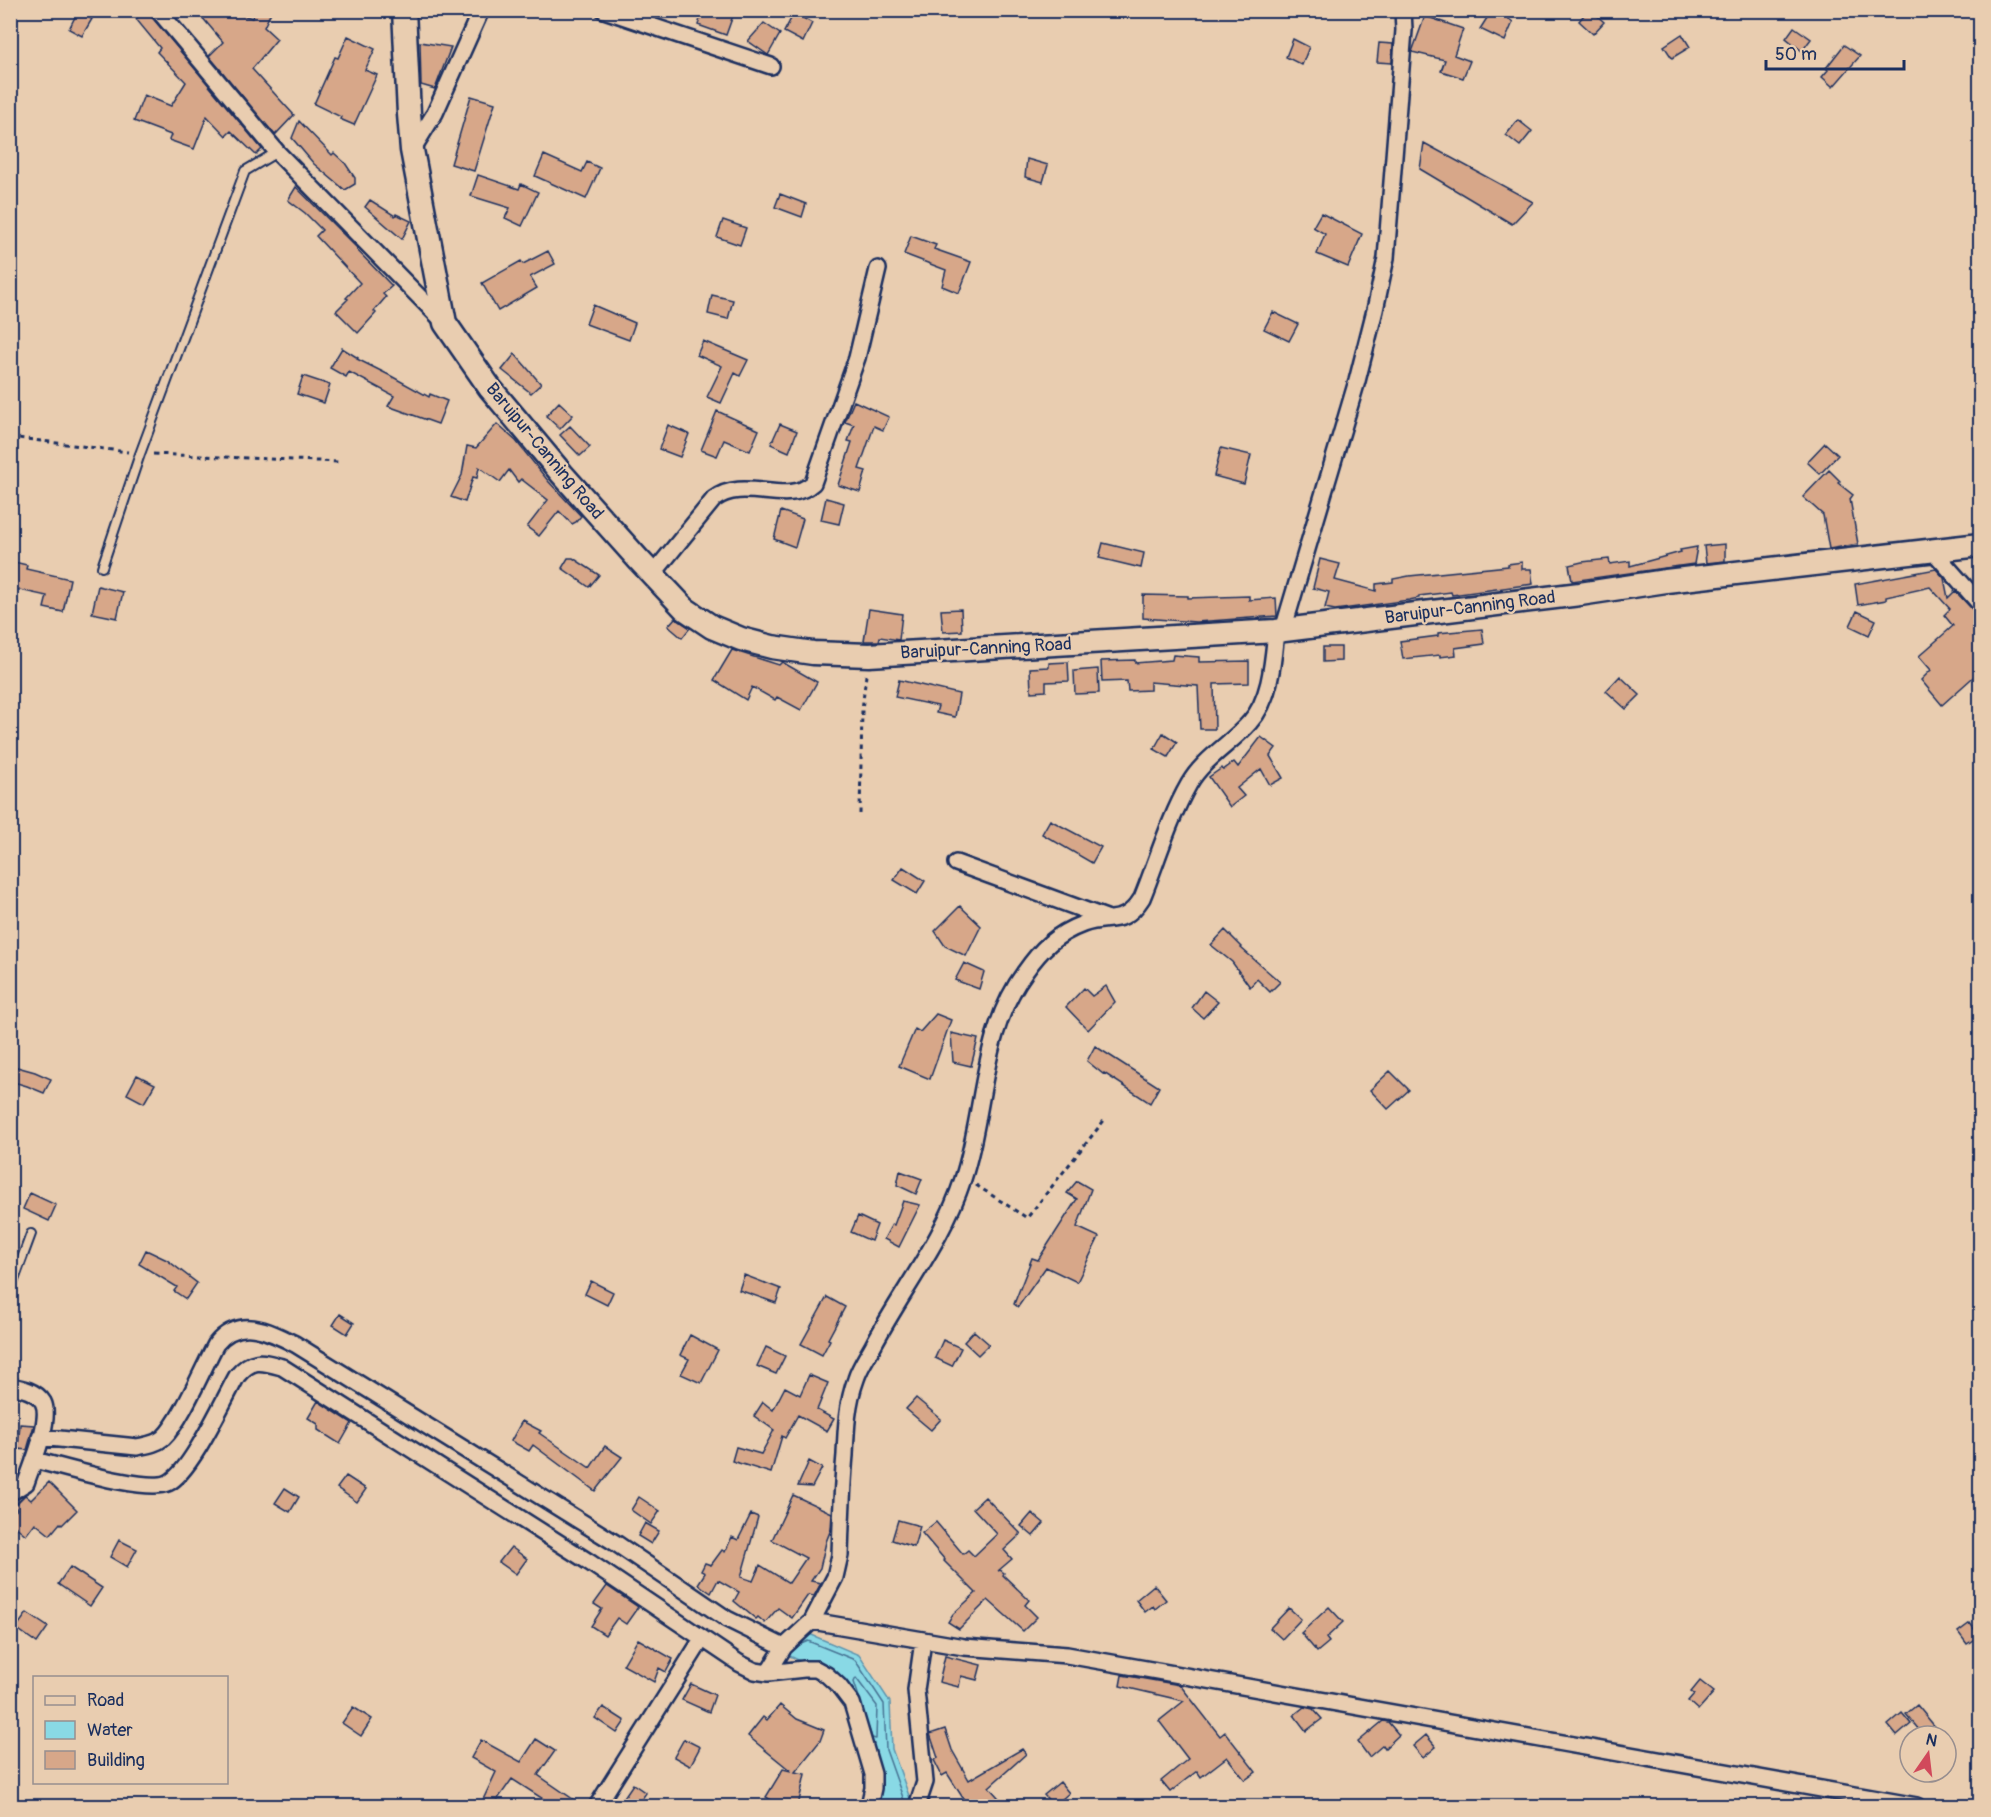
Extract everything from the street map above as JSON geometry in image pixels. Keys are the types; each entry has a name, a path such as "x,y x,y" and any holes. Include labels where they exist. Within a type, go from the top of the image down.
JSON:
{"main road":[{"name":"Baruipur-Canning Road","path":"404,10 412,150 445,323 490,388 562,474 652,574 685,609 712,627 741,639 772,647 813,653 868,655 1279,631 1580,594 1666,581 1980,545"}],"street":[{"path":"158,10 277,152 445,323"},
{"path":"412,150 435,113 481,10"},
{"path":"604,10 771,66"},
{"path":"768,1673 784,1647 812,1621 835,1577 840,1555 847,1417 856,1376 951,1213 964,1178 975,1134 989,1053 1007,999 1043,947 1065,932 1086,922 1112,920 1125,916 1135,909 1142,898 1179,804 1190,783 1212,757 1251,722 1260,706 1279,631 1357,381 1376,310 1386,258 1404,30 1403,10"},
{"path":"652,574 721,493 740,489 802,492 813,483 857,358 878,270"},
{"path":"1934,552 1980,604"},
{"path":"956,863 1112,920"},
{"path":"40,1437 136,1447 162,1439 173,1426 224,1334 238,1328 256,1328 295,1344 617,1544 727,1619 784,1647"},
{"path":"34,1460 133,1483 153,1485 167,1483 179,1475 196,1451 244,1367 252,1362 265,1362 282,1367 589,1562 739,1663 755,1671 768,1673 804,1669 816,1670 827,1675 852,1703 873,1774 869,1806"},
{"path":"10,1386 28,1390 42,1401 46,1414 26,1483 10,1493"},
{"path":"812,1621 923,1641 1078,1657 1917,1806"},
{"path":"597,1806 702,1639"},
{"path":"917,1806 925,1782 916,1690 923,1641"}],"lane":[{"path":"102,567 140,454 245,171 277,152"},
{"path":"10,1291 31,1234"}],"path":[{"path":"10,437 140,454 340,462"},
{"path":"860,814 862,710 868,655"},
{"path":"964,1178 1027,1218 1106,1118"}],"water":[{"path":"807,1633 859,1655 890,1702 892,1749 911,1806 875,1806 839,1679 779,1651"}],"building":[{"path":"148,10 262,149 256,155 231,131 226,136 207,116 194,149 169,140 171,135 134,121 144,95 171,106 186,82 157,52 160,48 136,19"},
{"path":"196,10 228,10 252,18 256,10 272,10 264,27 277,39 252,69 294,115 275,135 209,56 223,42"},
{"path":"703,10 735,10 726,35 698,25"},
{"path":"1492,10 1496,10 1513,22 1505,41 1480,29"},
{"path":"1588,10 1604,22 1593,34 1579,21"},
{"path":"78,11 92,19 82,36 69,29"},
{"path":"794,13 812,23 803,42 784,32"},
{"path":"1425,16 1463,29 1454,55 1470,61 1463,78 1441,71 1445,60 1412,52"},
{"path":"764,23 780,34 768,55 748,41"},
{"path":"1794,27 1811,39 1802,51 1786,38"},
{"path":"1682,34 1690,47 1672,58 1664,46"},
{"path":"348,36 375,49 365,70 377,75 354,125 314,104 335,57 338,58"},
{"path":"1293,39 1309,47 1302,65 1286,57"},
{"path":"420,42 451,47 435,89 421,85"},
{"path":"1379,43 1393,44 1392,63 1377,62"},
{"path":"1844,45 1860,56 1833,87 1822,77 1828,70 1826,68"},
{"path":"471,96 495,103 474,171 451,164"},
{"path":"1518,120 1532,131 1520,146 1506,135"},
{"path":"299,121 332,155 334,153 345,163 355,178 355,184 345,190 314,164 292,138"},
{"path":"1424,143 1533,202 1512,224 1420,169"},
{"path":"544,155 582,172 587,162 600,168 586,199 535,176"},
{"path":"1027,159 1048,165 1043,182 1025,177"},
{"path":"478,175 519,189 521,184 538,192 522,226 505,218 510,208 471,196"},
{"path":"296,187 392,286 383,294 386,297 374,311 376,313 358,333 336,311 360,283 316,236 322,230 288,200"},
{"path":"780,194 806,204 802,217 775,207"},
{"path":"370,200 395,216 396,214 411,221 402,239 365,207"},
{"path":"1321,213 1362,234 1348,267 1317,254 1325,234 1313,227"},
{"path":"723,220 746,228 740,245 717,237"},
{"path":"911,236 936,245 934,249 971,262 959,293 942,286 946,270 904,254"},
{"path":"548,251 555,264 530,277 537,288 498,311 482,283 521,261 523,264"},
{"path":"712,295 733,300 728,319 708,314"},
{"path":"593,305 635,323 629,340 586,324"},
{"path":"1273,312 1298,324 1289,341 1264,329"},
{"path":"703,341 748,360 740,376 735,373 721,403 707,397 722,366 697,355"},
{"path":"342,348 357,359 429,397 430,394 447,401 438,424 388,406 394,396 349,372 346,377 330,368"},
{"path":"515,354 541,384 531,393 502,370"},
{"path":"303,376 330,385 324,403 297,394"},
{"path":"854,401 889,417 883,430 874,426 859,469 866,471 860,492 838,485 852,442 848,441 854,425 845,422"},
{"path":"559,402 573,415 560,429 546,416"},
{"path":"717,411 759,430 750,451 724,440 717,456 701,450"},
{"path":"497,424 516,441 549,482 581,516 576,522 572,524 559,511 539,536 527,527 548,500 521,479 518,482 509,470 500,482 479,467 477,478 473,477 465,502 451,497 462,475 467,446 476,448"},
{"path":"780,424 797,431 789,452 771,444"},
{"path":"668,425 689,434 680,457 659,449"},
{"path":"570,426 590,447 580,456 560,435"},
{"path":"1825,443 1838,455 1820,474 1807,462"},
{"path":"1221,448 1251,455 1244,484 1214,476"},
{"path":"1829,470 1840,481 1838,483 1853,495 1850,499 1858,544 1829,549 1823,515 1803,497"},
{"path":"826,498 844,503 839,524 821,520"},
{"path":"781,511 803,519 795,547 774,539"},
{"path":"1103,543 1144,553 1141,568 1099,558"},
{"path":"1725,544 1725,561 1706,563 1704,546"},
{"path":"1697,547 1694,564 1572,581 1569,565 1609,559 1610,564 1630,561 1630,566"},
{"path":"568,558 573,558 599,575 589,587 562,568"},
{"path":"1320,559 1340,564 1335,580 1376,591 1376,584 1393,582 1393,579 1508,566 1508,564 1522,562 1522,569 1531,569 1533,584 1452,595 1451,592 1419,596 1419,598 1409,600 1335,610 1325,608 1329,592 1313,588"},
{"path":"10,561 27,565 26,569 70,579 63,612 44,608 47,596 10,588"},
{"path":"1936,569 1944,578 1948,598 1955,591 1980,615 1980,671 1942,705 1921,680 1931,670 1919,656 1953,626 1944,615 1950,609 1930,587 1886,597 1886,600 1858,605 1855,584"},
{"path":"98,586 123,592 117,618 92,613"},
{"path":"1143,595 1188,596 1188,598 1249,596 1249,600 1276,598 1277,616 1196,622 1143,618"},
{"path":"869,609 902,614 899,640 880,637 879,641 864,641"},
{"path":"961,609 962,631 943,632 941,610"},
{"path":"1857,611 1876,620 1869,635 1850,626"},
{"path":"675,618 690,628 682,638 668,626"},
{"path":"1482,629 1484,644 1455,648 1456,655 1403,659 1400,641 1438,636 1438,633"},
{"path":"1323,647 1341,647 1341,661 1323,662"},
{"path":"732,650 779,665 782,662 817,682 801,710 777,697 775,700 752,687 746,700 714,680"},
{"path":"1173,655 1199,657 1199,662 1249,661 1249,683 1214,684 1215,729 1200,729 1198,686 1150,682 1150,690 1128,691 1127,681 1102,682 1101,661 1135,660 1135,663 1172,660"},
{"path":"1068,662 1069,681 1046,682 1046,691 1031,692 1030,668 1049,667 1049,663"},
{"path":"1098,669 1099,693 1075,694 1074,671"},
{"path":"1620,676 1640,695 1626,709 1606,691"},
{"path":"899,680 959,694 955,717 936,713 938,706 895,697"},
{"path":"1163,733 1177,742 1168,757 1154,749"},
{"path":"1261,737 1276,748 1270,756 1283,778 1270,785 1261,769 1237,788 1244,796 1230,807 1209,777 1234,762 1238,767"},
{"path":"1050,820 1101,847 1092,863 1042,834"},
{"path":"903,867 925,881 917,894 894,880"},
{"path":"960,906 981,926 966,956 945,946 935,931"},
{"path":"1225,930 1241,948 1280,982 1270,992 1257,979 1250,987 1232,962 1211,945"},
{"path":"964,963 984,972 979,989 955,980"},
{"path":"1106,986 1115,1002 1088,1030 1066,1007 1084,988 1092,996"},
{"path":"1204,991 1218,1002 1203,1018 1192,1008"},
{"path":"936,1014 951,1020 930,1079 899,1066 915,1029 920,1032"},
{"path":"951,1033 978,1039 971,1066 953,1062"},
{"path":"1095,1046 1159,1087 1150,1103 1103,1074 1087,1061"},
{"path":"10,1065 51,1079 44,1093 10,1081"},
{"path":"1390,1071 1409,1090 1388,1109 1370,1090"},
{"path":"137,1075 155,1084 144,1103 127,1094"},
{"path":"900,1171 922,1179 916,1194 897,1185"},
{"path":"1077,1181 1091,1189 1077,1227 1099,1237 1077,1282 1046,1267 1018,1307 1014,1304 1032,1258 1038,1260 1077,1199 1067,1193"},
{"path":"30,1193 56,1205 49,1221 23,1209"},
{"path":"903,1201 920,1205 899,1247 884,1239 892,1224 894,1225"},
{"path":"858,1216 877,1225 871,1241 851,1232"},
{"path":"146,1250 167,1260 197,1283 186,1299 174,1291 177,1287 139,1264"},
{"path":"744,1275 781,1289 776,1303 739,1290"},
{"path":"591,1281 613,1292 607,1305 585,1294"},
{"path":"827,1297 845,1307 822,1355 801,1344"},
{"path":"340,1314 354,1323 347,1334 333,1325"},
{"path":"974,1331 989,1344 978,1355 964,1342"},
{"path":"690,1335 718,1350 701,1383 681,1374 689,1359 680,1355"},
{"path":"943,1340 961,1348 952,1366 935,1358"},
{"path":"766,1347 785,1356 776,1374 757,1366"},
{"path":"809,1375 828,1383 817,1410 834,1419 827,1431 798,1415 785,1438 782,1436 771,1473 732,1461 736,1447 761,1454 774,1430 754,1416 763,1402 773,1410 785,1387 800,1395"},
{"path":"916,1398 941,1419 931,1430 906,1409"},
{"path":"318,1401 352,1423 340,1444 318,1430 318,1424 308,1418"},
{"path":"522,1421 541,1431 539,1433 590,1468 605,1446 622,1457 595,1491 533,1445 529,1451 511,1441"},
{"path":"20,1424 34,1425 27,1450 18,1449"},
{"path":"809,1461 822,1468 812,1487 798,1486"},
{"path":"346,1476 366,1489 357,1502 337,1488"},
{"path":"49,1482 77,1510 62,1525 60,1523 50,1535 35,1523 26,1535 10,1522 10,1517 17,1509 14,1506 25,1495 31,1500"},
{"path":"285,1488 299,1497 290,1512 275,1503"},
{"path":"793,1495 832,1513 831,1529 820,1568 811,1581 821,1583 814,1596 808,1595 792,1618 778,1608 765,1623 758,1617 756,1619 734,1601 739,1592 718,1580 711,1593 698,1584 705,1573 701,1571 705,1563 711,1565 722,1550 725,1552 732,1537 738,1540 751,1514 758,1517 741,1577 753,1581 760,1565 789,1583 806,1558 772,1540"},
{"path":"639,1497 660,1511 651,1524 631,1510"},
{"path":"985,1497 1021,1534 1004,1550 1012,1559 998,1571 1004,1573 1003,1575 1029,1600 1025,1605 1037,1617 1023,1631 988,1600 959,1629 948,1622 953,1614 976,1593 944,1561 922,1533 936,1522 963,1554 968,1550 974,1556 997,1534 973,1508"},
{"path":"1032,1513 1044,1523 1033,1536 1021,1526"},
{"path":"898,1520 920,1526 914,1547 892,1540"},
{"path":"645,1523 659,1531 651,1544 638,1536"},
{"path":"119,1540 137,1549 127,1567 110,1557"},
{"path":"511,1547 527,1559 516,1574 499,1562"},
{"path":"70,1567 102,1588 90,1606 58,1584"},
{"path":"1154,1585 1166,1600 1155,1609 1153,1606 1145,1612 1136,1600"},
{"path":"607,1586 638,1607 626,1624 617,1618 605,1635 591,1626 602,1609 594,1604"},
{"path":"1329,1607 1343,1622 1326,1638 1329,1642 1317,1652 1301,1633"},
{"path":"1289,1608 1301,1619 1282,1639 1270,1628"},
{"path":"27,1613 48,1627 37,1643 16,1628"},
{"path":"1970,1623 1979,1636 1967,1644 1958,1632"},
{"path":"638,1639 673,1659 666,1672 659,1668 654,1682 623,1665"},
{"path":"945,1656 981,1665 977,1680 961,1676 959,1687 939,1682"},
{"path":"1122,1675 1180,1685 1220,1736 1225,1732 1256,1772 1245,1780 1227,1757 1201,1777 1197,1771 1170,1792 1161,1781 1188,1759 1159,1721 1184,1701 1120,1686"},
{"path":"1700,1681 1714,1692 1698,1710 1688,1701 1694,1694 1691,1692"},
{"path":"691,1684 715,1695 709,1712 682,1700"},
{"path":"780,1705 797,1719 824,1730 820,1741 795,1772 805,1774 798,1806 781,1806 766,1797 783,1769 791,1771 748,1736 763,1717 767,1720"},
{"path":"1917,1705 1933,1724 1914,1724 1906,1714"},
{"path":"353,1707 372,1719 361,1736 342,1723"},
{"path":"603,1707 625,1721 617,1733 595,1718"},
{"path":"1304,1707 1313,1709 1322,1719 1306,1731 1294,1715"},
{"path":"1902,1713 1911,1724 1898,1724 1897,1736 1888,1725"},
{"path":"1383,1721 1388,1722 1399,1735 1385,1748 1383,1745 1369,1757 1358,1742"},
{"path":"945,1729 952,1750 969,1780 1022,1749 1026,1754 989,1787 1006,1806 968,1806 947,1773 942,1776 934,1760 938,1758 930,1734"},
{"path":"1426,1735 1436,1747 1423,1758 1413,1746"},
{"path":"536,1739 555,1751 538,1775 583,1806 554,1806 512,1779 493,1806 480,1806 496,1772 471,1758 481,1740 521,1762"},
{"path":"684,1739 700,1747 690,1766 674,1757"},
{"path":"1060,1782 1069,1793 1054,1806 1044,1795"},
{"path":"633,1784 646,1793 637,1806 618,1806"}]}
